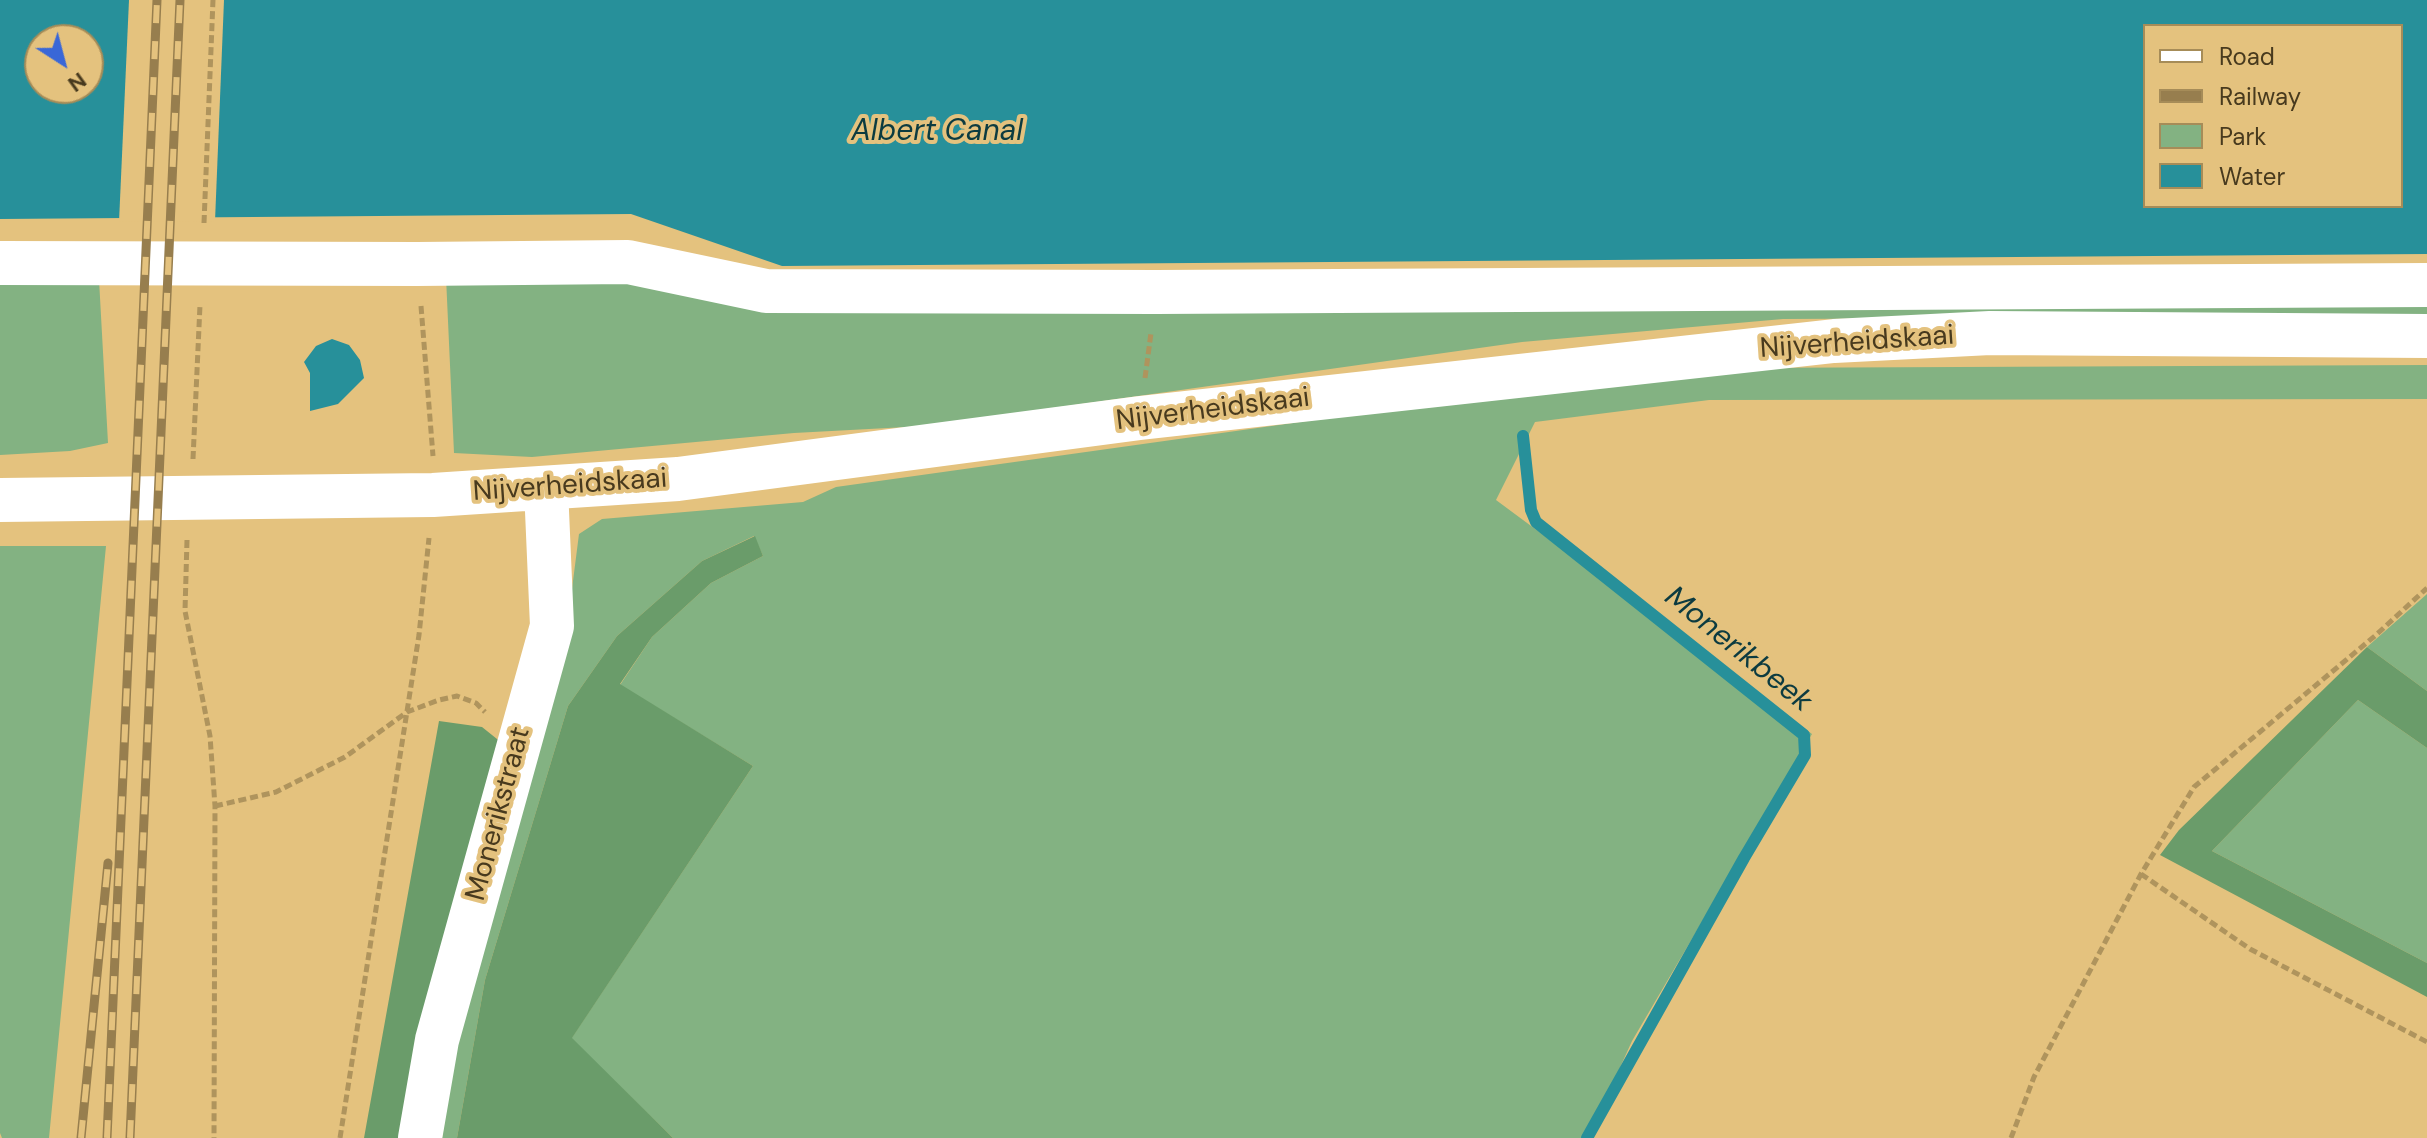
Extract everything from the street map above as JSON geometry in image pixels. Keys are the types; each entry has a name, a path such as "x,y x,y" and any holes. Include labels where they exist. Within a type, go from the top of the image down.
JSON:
{"street":[{"path":"0,263 628,262 766,291 1156,292 2427,285"},
{"name":"Nijverheidskaai","path":"0,500 433,495 678,479 1140,418 1834,341 1990,333 2427,336"},
{"name":"Monerikstraat","path":"420,1138 437,1040 552,626 546,488"}],"path":[{"path":"203,237 213,0"},
{"path":"340,1138 419,635 433,495 434,466 417,264"},
{"path":"1140,418 1156,292"},
{"path":"195,444 201,301"},
{"path":"187,547 185,611 210,736 215,806 214,1138"},
{"path":"2011,1138 2034,1077 2141,874 2194,787 2376,635 2427,588"},
{"path":"215,806 276,792 345,757 407,712 457,696 476,703 519,743"},
{"path":"2141,874 2250,949 2427,1042"}],"green space":[{"path":"97,243 108,443 70,451 0,455 0,247"},
{"path":"446,277 2427,298 2427,316 1783,319 1522,342 925,426 794,433 532,457 454,453"},
{"path":"2427,365 2427,399 1709,400 1535,422 1496,500 1812,734 1632,1041 1588,1138 673,1138 571,1039 753,766 620,685 652,637 711,583 763,556 754,536 702,561 617,636 568,706 485,980 457,1138 442,1138 461,1018 568,620 579,534 602,519 803,502 836,487 1400,408 1725,368"},
{"path":"755,536 763,556 711,583 652,637 620,684 753,766 572,1038 673,1138 457,1138 485,980 568,706 617,636 702,561"},
{"path":"0,546 106,546 49,1138 2,1138 0,1133"},
{"path":"2427,594 2427,691 2367,647"},
{"path":"2367,647 2427,691 2427,748 2358,700 2212,851 2427,963 2427,997 2160,855 2179,830"},
{"path":"2358,700 2427,748 2427,963 2212,851"},
{"path":"439,721 482,727 502,743 402,1138 364,1138"}],"water":[{"name":"Albert Canal","path":"0,0 2427,0 2427,254 782,266 631,214 0,219"},
{"path":"332,339 349,345 360,360 364,378 338,404 310,411 310,373 304,362 316,346"}],"pier":[{"path":"129,0 224,0 215,221 119,222"}],"waterway":[{"name":"Monerikbeek","path":"1523,436 1531,510 1536,522 1804,735 1805,755 1587,1138"}],"railway":[{"path":"107,1138 157,0"},
{"path":"130,1138 180,0"},
{"path":"81,1138 108,863"}]}
